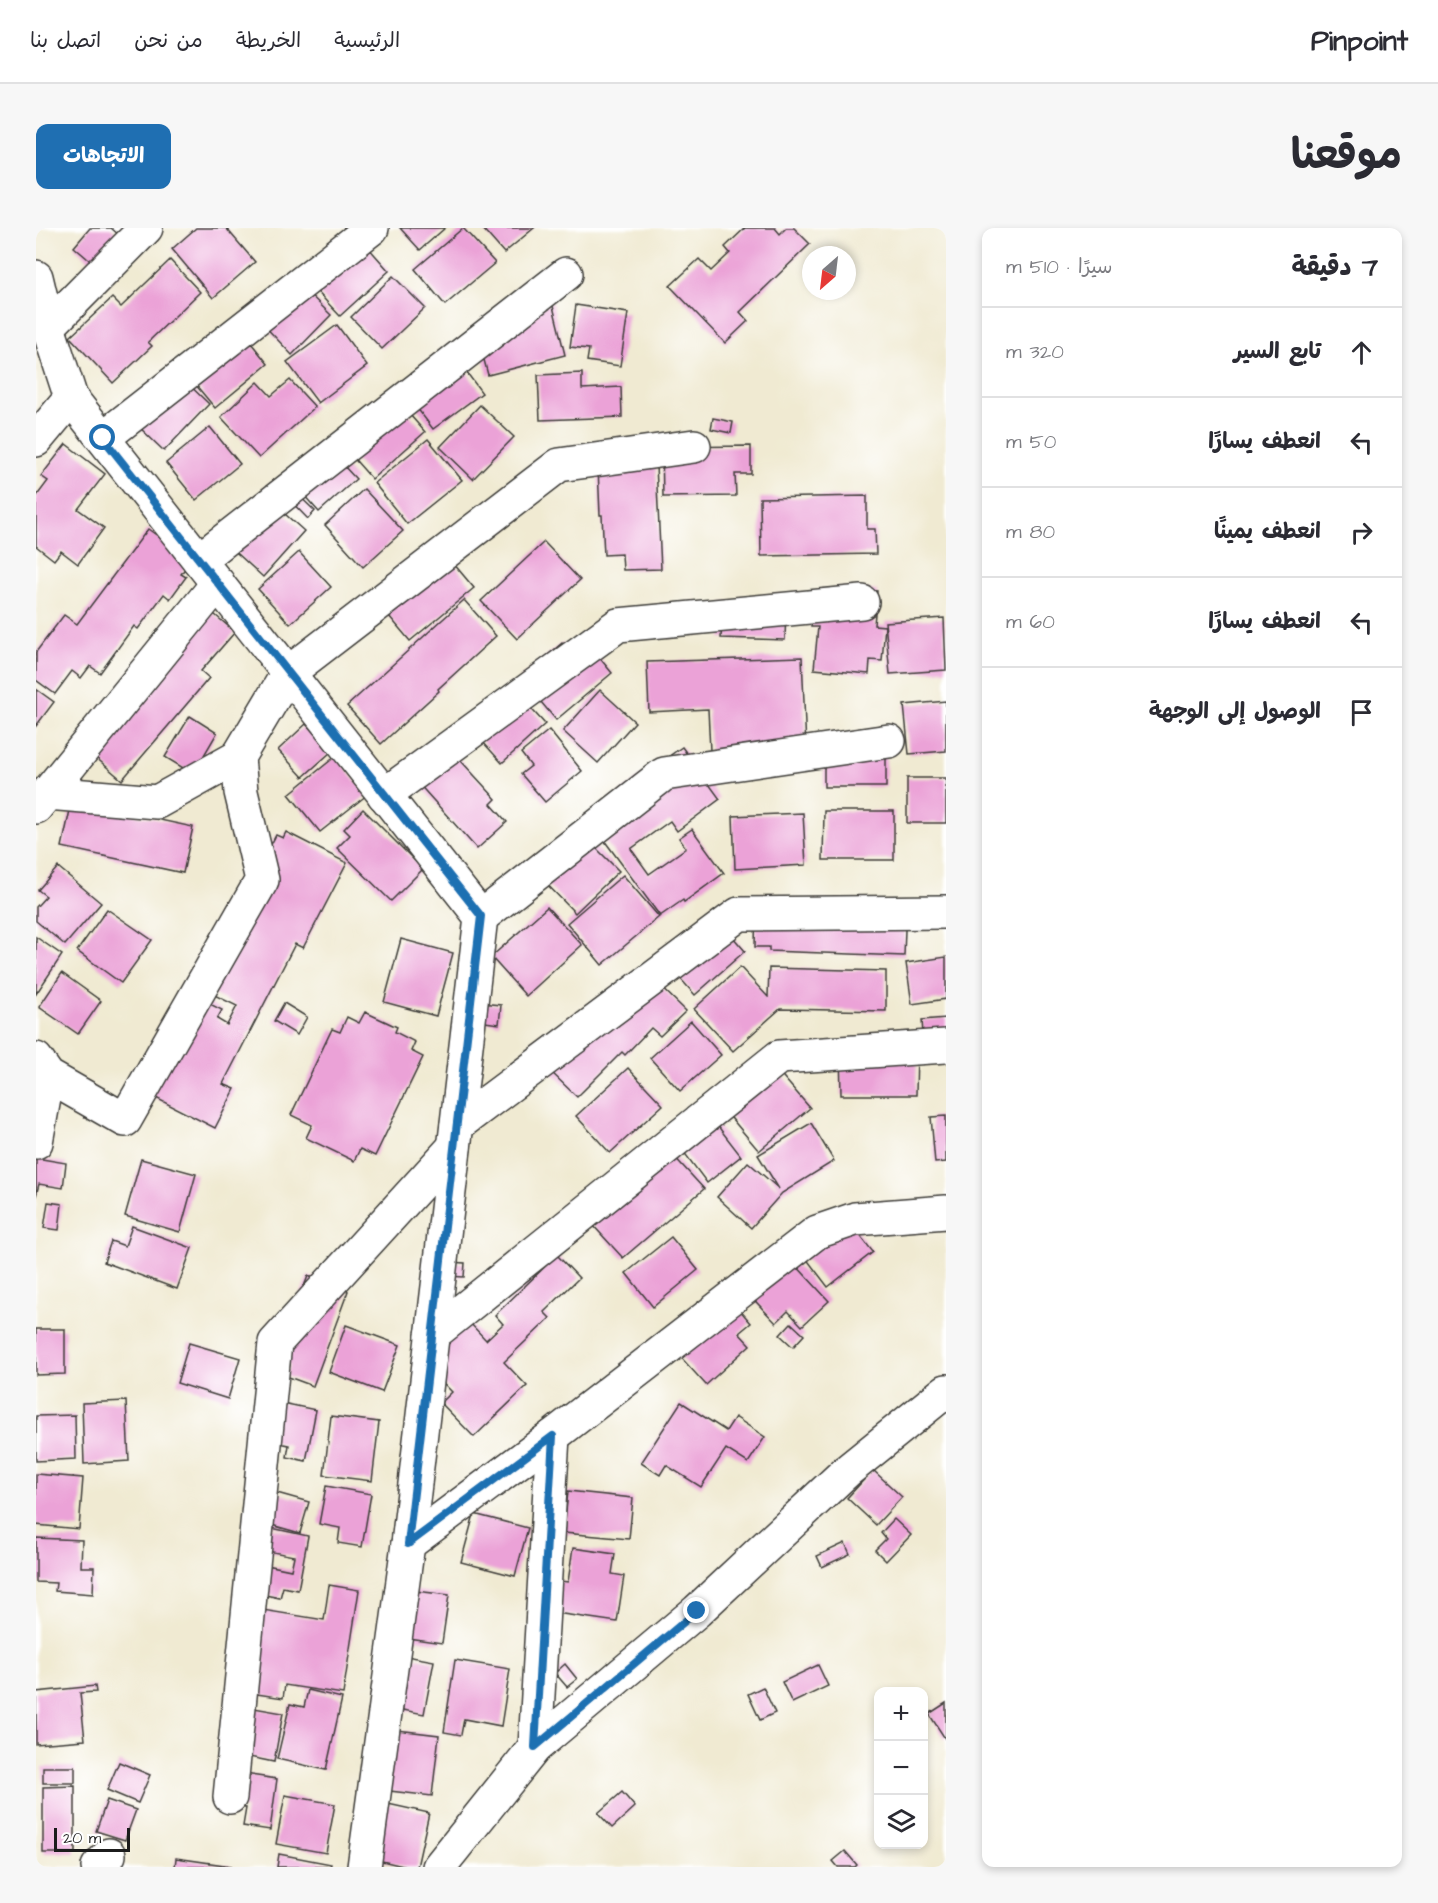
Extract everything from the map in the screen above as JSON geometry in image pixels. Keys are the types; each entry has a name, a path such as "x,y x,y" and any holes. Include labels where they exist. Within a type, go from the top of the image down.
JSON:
{"street":[{"path":"48,327 146,228"},
{"path":"103,438 372,228"},
{"path":"42,800 208,572 566,274"},
{"path":"36,277 48,327 71,398 481,916"},
{"path":"36,440 71,398"},
{"path":"42,800 156,802 238,757 288,673 559,465 694,446"},
{"path":"384,795 618,624 862,602"},
{"path":"364,1867 408,1544 481,916 664,774 889,741"},
{"path":"36,1142 42,1067 125,1120 262,880 241,792 238,757"},
{"path":"230,1797 275,1343 455,1136 739,914 946,912"},
{"path":"432,1335 779,1057 946,1046"},
{"path":"408,1544 553,1436 817,1232 855,1219 946,1212"},
{"path":"439,1867 535,1747 697,1611 847,1471 946,1391"},
{"path":"535,1747 553,1436"}],"building":[{"path":"90,228 111,228 120,236 95,265 74,247"},
{"path":"196,228 226,228 255,262 213,298 172,249"},
{"path":"400,228 445,228 420,250"},
{"path":"463,228 495,263 445,305 415,269"},
{"path":"482,228 534,228 504,253"},
{"path":"745,228 775,228 780,234 786,228 794,228 810,244 802,246 802,252 740,312 748,321 725,343 670,286 699,259 711,271 730,253 725,247"},
{"path":"360,238 389,271 340,316 310,284"},
{"path":"170,260 200,292 148,342 152,346 113,383 70,337 112,298 121,307"},
{"path":"393,276 425,308 382,349 351,317"},
{"path":"297,282 331,315 292,355 259,320"},
{"path":"552,302 565,355 488,375 479,341"},
{"path":"576,305 628,313 620,366 587,361 589,349 570,347"},
{"path":"337,325 367,366 318,403 287,362"},
{"path":"239,328 268,364 215,408 185,372"},
{"path":"453,354 482,393 433,429 404,391"},
{"path":"582,373 582,389 621,387 622,417 540,420 538,375"},
{"path":"181,377 209,404 164,451 136,424"},
{"path":"290,380 315,407 259,458 221,417 258,382 271,396"},
{"path":"395,398 425,432 372,479 342,445"},
{"path":"480,405 514,437 473,479 440,447"},
{"path":"713,418 733,422 731,433 711,429"},
{"path":"210,427 240,464 196,500 166,463"},
{"path":"428,439 462,480 407,524 374,483"},
{"path":"66,444 105,474 78,509 104,528 78,564 61,551 54,560 36,546 36,497 48,481 41,476"},
{"path":"751,446 751,474 735,474 736,496 663,497 662,447"},
{"path":"329,450 356,479 319,512 293,483"},
{"path":"656,465 661,569 623,570 622,554 604,555 598,467"},
{"path":"289,486 315,511 308,519 282,492"},
{"path":"364,489 403,531 363,567 325,525"},
{"path":"867,496 867,529 875,529 876,554 761,556 760,498"},
{"path":"267,498 304,531 263,577 226,543"},
{"path":"148,529 191,560 181,574 186,577 170,599 164,594 138,629 134,626 100,673 90,666 81,678 72,671 55,694 36,680 36,652 64,615 77,624"},
{"path":"544,542 580,580 517,639 481,601"},
{"path":"443,551 474,588 410,641 379,604"},
{"path":"299,552 331,587 290,624 258,589"},
{"path":"836,588 877,591 874,625 885,626 882,661 870,660 869,674 814,669 818,627 811,627 813,600 834,602"},
{"path":"464,600 496,636 381,744 347,706"},
{"path":"201,603 235,632 201,671 209,678 122,780 80,744"},
{"path":"723,603 786,606 785,640 721,638"},
{"path":"944,618 946,670 890,674 885,622"},
{"path":"584,639 612,673 556,720 521,678 562,643 570,652"},
{"path":"802,657 806,747 710,751 708,709 649,712 647,662"},
{"path":"36,689 54,702 36,726"},
{"path":"600,690 635,722 598,763 563,731"},
{"path":"515,691 545,724 502,763 472,730"},
{"path":"946,701 946,751 909,754 904,705"},
{"path":"190,716 217,733 193,774 165,757"},
{"path":"306,724 331,752 303,777 278,750"},
{"path":"549,730 582,771 545,802 521,774 531,766 521,753"},
{"path":"682,747 720,799 677,831 670,821 631,849 649,874 686,848 679,838 692,829 724,873 660,916 590,821 638,778"},
{"path":"824,747 886,748 886,787 824,787"},
{"path":"451,750 496,799 491,804 507,822 477,849 417,782"},
{"path":"336,756 367,795 320,832 289,794"},
{"path":"907,778 946,778 946,823 907,823"},
{"path":"72,801 193,827 183,873 62,847"},
{"path":"363,809 423,869 391,901 337,848 350,835 344,829"},
{"path":"824,811 894,811 894,860 823,860"},
{"path":"803,813 806,865 735,869 733,816"},
{"path":"579,831 619,871 575,913 536,873"},
{"path":"286,832 347,863 303,948 295,944 223,1084 235,1089 215,1128 144,1092 196,997 222,1010 217,1019 227,1025 237,1006 198,987 276,835 283,838"},
{"path":"58,867 101,903 65,945 36,921 36,907 46,896 38,890"},
{"path":"623,875 659,917 602,965 567,923"},
{"path":"756,899 906,904 904,956 769,951 769,947 755,947"},
{"path":"547,907 582,945 526,996 491,957"},
{"path":"107,909 152,940 121,983 77,951"},
{"path":"712,913 745,951 695,995 662,958"},
{"path":"36,937 62,955 36,994"},
{"path":"401,939 453,953 436,1016 384,1002"},
{"path":"946,957 946,999 912,1004 906,963"},
{"path":"740,967 768,997 769,968 886,971 886,1011 780,1009 733,1051 694,1009"},
{"path":"644,970 686,1011 660,1036 651,1028 625,1055 622,1052 577,1097 547,1068"},
{"path":"62,973 101,1001 78,1034 39,1007"},
{"path":"284,1003 307,1017 297,1035 274,1021"},
{"path":"480,1003 501,1005 499,1024 478,1021"},
{"path":"365,1012 397,1027 395,1032 415,1042 411,1051 423,1057 375,1156 360,1149 354,1161 306,1138 312,1125 291,1115 332,1029 340,1032 347,1017 359,1023"},
{"path":"946,1018 946,1047 924,1049 922,1020"},
{"path":"691,1021 721,1055 680,1091 650,1058"},
{"path":"840,1051 917,1052 916,1095 841,1095"},
{"path":"771,1063 810,1108 759,1151 721,1106"},
{"path":"628,1068 663,1105 610,1153 576,1116"},
{"path":"946,1116 946,1162 935,1163 931,1117"},
{"path":"811,1123 834,1161 782,1193 751,1228 717,1197 748,1162 779,1189 758,1155"},
{"path":"717,1125 741,1156 707,1183 683,1151"},
{"path":"671,1153 704,1189 623,1258 591,1223"},
{"path":"36,1158 66,1163 63,1188 39,1184 36,1196"},
{"path":"141,1159 196,1174 180,1232 125,1216"},
{"path":"48,1202 62,1204 59,1230 44,1228"},
{"path":"844,1215 873,1252 828,1287 799,1249"},
{"path":"132,1226 192,1248 177,1289 104,1262 111,1241 125,1246"},
{"path":"671,1237 698,1270 653,1307 626,1273"},
{"path":"781,1249 829,1301 802,1326 788,1311 776,1323 741,1286"},
{"path":"557,1255 579,1278 544,1312 550,1318 504,1362 527,1386 474,1437 441,1403 452,1392 425,1364 469,1322 486,1340 503,1324 495,1315"},
{"path":"449,1262 465,1263 464,1277 448,1276"},
{"path":"308,1276 348,1291 313,1386 286,1376 290,1365 276,1359"},
{"path":"738,1308 751,1323 739,1333 750,1345 706,1385 667,1342"},
{"path":"791,1323 804,1335 793,1347 780,1335"},
{"path":"346,1325 400,1345 382,1392 329,1372"},
{"path":"36,1329 65,1329 65,1374 36,1375"},
{"path":"189,1343 240,1358 228,1399 177,1383"},
{"path":"268,1400 316,1410 306,1461 287,1457 289,1445 260,1439"},
{"path":"126,1401 129,1461 84,1464 82,1403"},
{"path":"681,1402 726,1431 735,1417 765,1437 748,1463 726,1449 701,1487 666,1465 660,1475 641,1463"},
{"path":"75,1415 76,1459 36,1461 36,1416"},
{"path":"331,1416 379,1422 372,1481 324,1475"},
{"path":"873,1470 902,1497 876,1525 847,1498"},
{"path":"36,1474 83,1478 79,1529 36,1525"},
{"path":"326,1486 371,1494 362,1547 338,1543 340,1528 319,1524"},
{"path":"568,1491 633,1498 629,1539 564,1533"},
{"path":"277,1493 309,1502 300,1533 268,1524"},
{"path":"474,1514 528,1528 515,1576 461,1562"},
{"path":"894,1519 911,1535 886,1561 875,1550 886,1539 881,1533"},
{"path":"267,1527 308,1536 298,1590 283,1587 280,1598 246,1591 252,1562 291,1570 294,1556 262,1550"},
{"path":"36,1538 82,1540 81,1567 94,1567 93,1594 55,1591 56,1583 36,1582"},
{"path":"845,1543 850,1554 822,1567 817,1556"},
{"path":"573,1548 615,1554 612,1574 624,1576 617,1622 556,1613 560,1581 568,1582"},
{"path":"329,1585 359,1590 343,1694 285,1685 283,1698 244,1692 257,1609 324,1620"},
{"path":"407,1590 449,1595 442,1643 401,1637"},
{"path":"390,1653 434,1661 424,1714 381,1706"},
{"path":"455,1660 510,1669 501,1726 464,1719 461,1735 444,1732"},
{"path":"565,1664 577,1679 567,1687 555,1673"},
{"path":"818,1665 828,1686 792,1703 782,1682"},
{"path":"95,1686 96,1692 80,1693 85,1740 36,1744 36,1692"},
{"path":"763,1687 775,1713 760,1720 748,1694"},
{"path":"308,1690 342,1698 326,1770 277,1759 290,1704 304,1707"},
{"path":"946,1703 946,1740 929,1714"},
{"path":"243,1706 283,1713 274,1762 234,1754"},
{"path":"380,1728 439,1735 432,1796 373,1789"},
{"path":"119,1762 150,1775 138,1803 107,1790"},
{"path":"43,1767 75,1767 75,1783 43,1783"},
{"path":"238,1773 277,1779 270,1830 243,1826 246,1808 234,1807"},
{"path":"75,1786 75,1853 43,1853 43,1787"},
{"path":"622,1792 635,1807 612,1828 598,1813"},
{"path":"285,1795 335,1804 326,1853 276,1844"},
{"path":"107,1800 136,1810 125,1840 96,1831"},
{"path":"370,1800 429,1813 417,1867 407,1867 357,1855"},
{"path":"845,1851 857,1865 855,1867 838,1867 833,1861"},
{"path":"279,1854 331,1864 330,1867 277,1867"},
{"path":"176,1858 231,1866 231,1867 175,1867"}],"route":[{"path":"103,438 481,916 408,1544 553,1436 535,1747 697,1611"}]}
